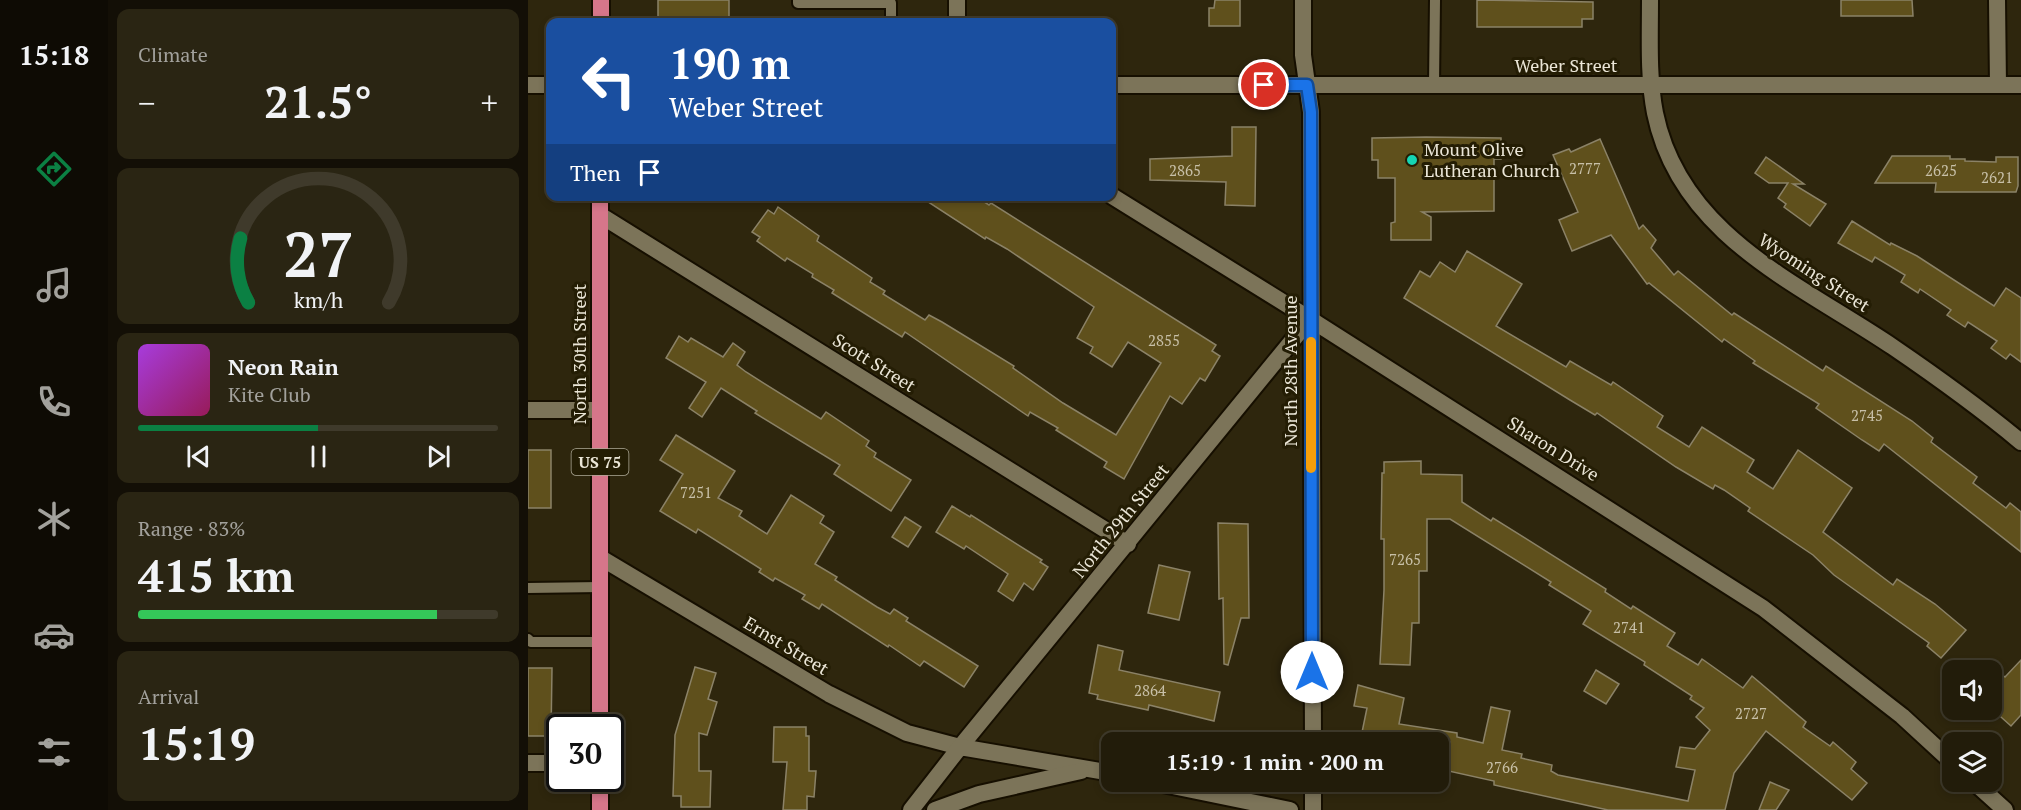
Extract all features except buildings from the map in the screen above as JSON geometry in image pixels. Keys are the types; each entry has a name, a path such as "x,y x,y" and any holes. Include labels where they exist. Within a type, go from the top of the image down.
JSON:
{"highway":[{"path":"601,0 601,18"},
{"name":"North 30th Street","path":"600,201 600,714"},
{"path":"600,792 600,810"}],"street":[{"path":"957,0 957,18"},
{"name":"North 28th Avenue","path":"1304,0 1303,55 1311,112 1313,732"},
{"name":"Wyoming Street","path":"1650,0 1655,113 1677,172 1705,214 1720,230 1764,266 1902,353 2021,442"},
{"path":"1997,0 1998,85"},
{"path":"528,85 546,85"},
{"name":"Weber Street","path":"1116,85 2021,85"},
{"name":"Sharon Drive","path":"1116,198 1310,319 1763,608 1902,716 1942,753"},
{"name":"Scott Street","path":"600,215 1128,544"},
{"name":"North 29th Street","path":"911,810 1310,319"},
{"path":"528,410 600,410"},
{"name":"Ernst Street","path":"601,558 829,694 907,733 960,747 1101,771"},
{"path":"528,763 546,763"},
{"path":"935,810 979,794 1088,769"},
{"path":"1202,792 1290,810"},
{"path":"1313,792 1313,810"},
{"path":"1985,792 2005,810"}],"lane":[{"path":"798,0 798,3 891,2 891,18"},
{"path":"1434,86 1435,0"},
{"path":"528,588 601,587"},
{"path":"528,639 531,642 601,642"}],"slow traffic":[{"path":"1311,342 1311,468"}],"place":[{"name":"Mount Olive Lutheran Church","path":"1412,160"}],"route":[{"path":"1264,85 1307,85 1311,112 1312,672"}]}
